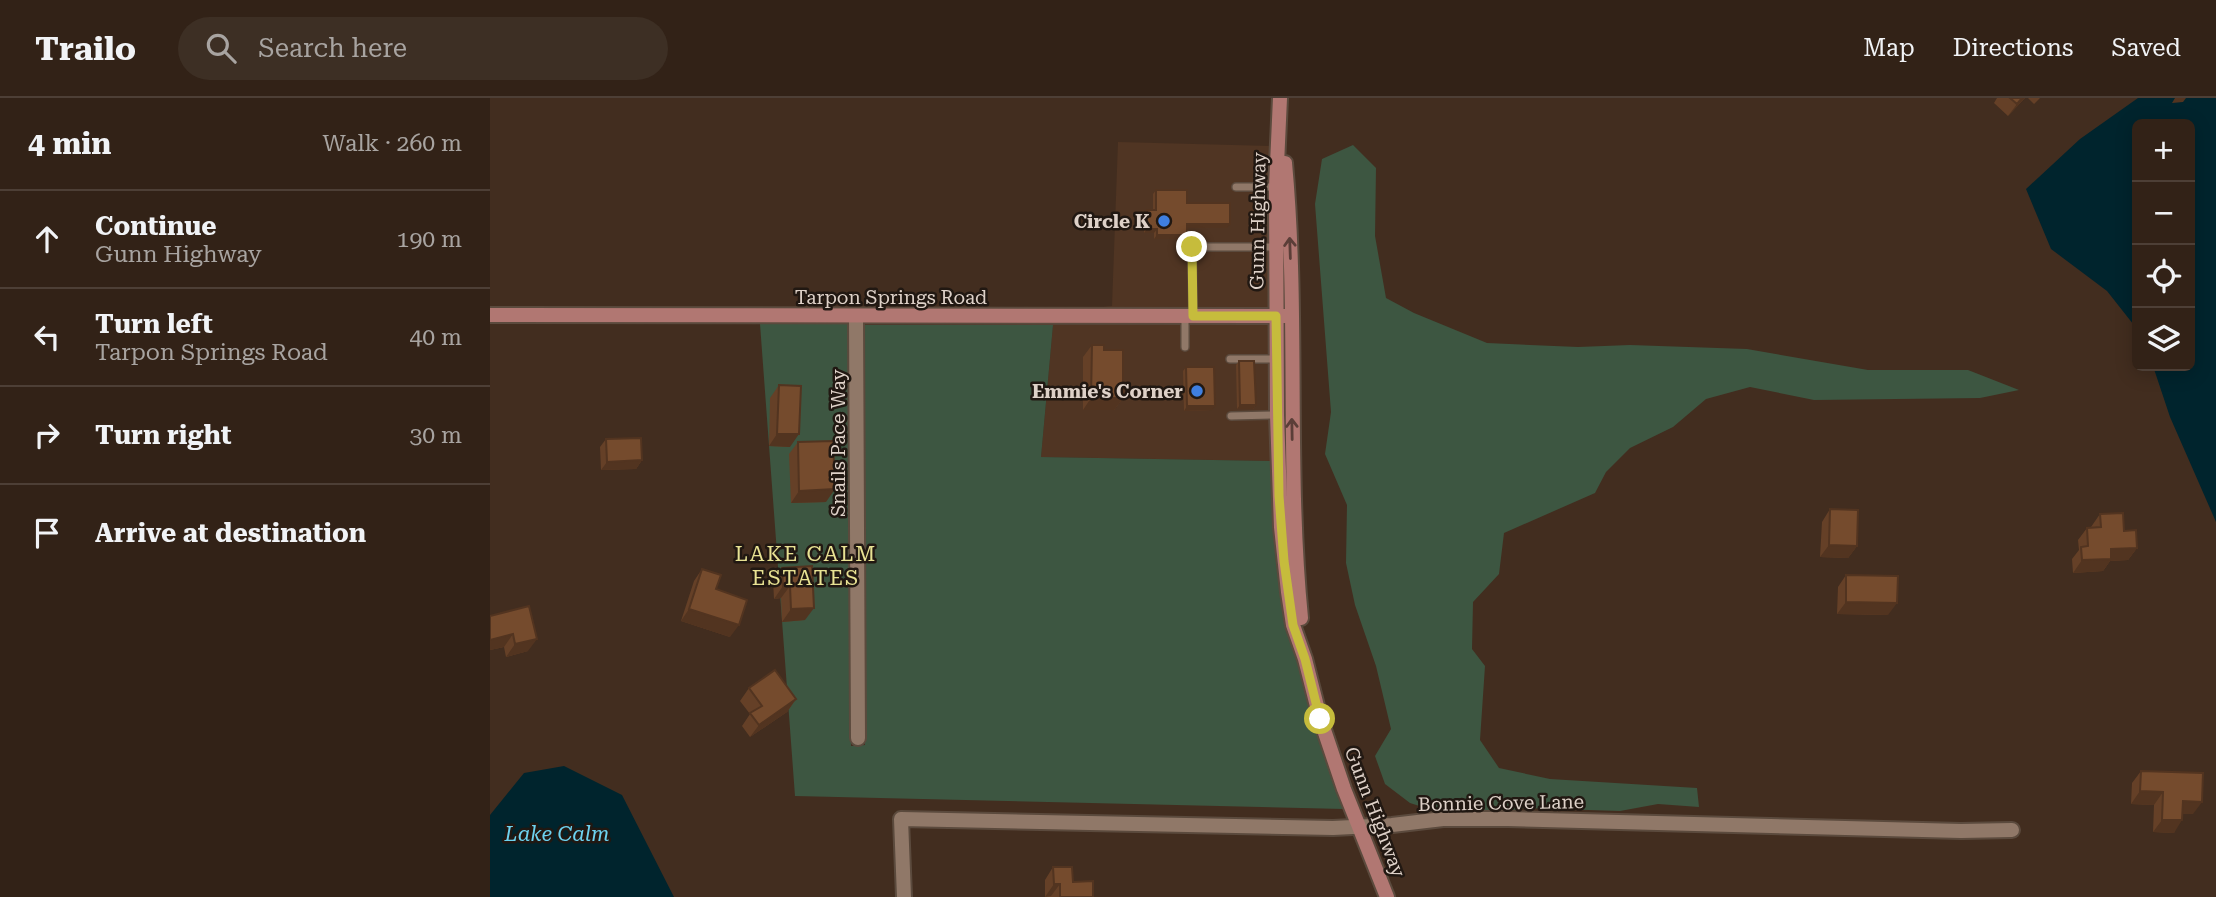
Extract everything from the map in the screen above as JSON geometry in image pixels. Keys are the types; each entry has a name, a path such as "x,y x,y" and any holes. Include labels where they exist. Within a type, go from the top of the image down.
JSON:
{"main road":[{"name":"Gunn Highway","path":"1280,98 1276,247 1284,316 1297,573 1305,659"},
{"name":"Gunn Highway","path":"1280,116 1287,186 1284,316 1277,359 1284,561 1293,625 1305,659 1320,719 1387,897"},
{"name":"Tarpon Springs Road","path":"490,315 1284,316"}],"street":[{"name":"Snails Pace Way","path":"856,316 858,738"},
{"name":"Bonnie Cove Lane","path":"904,897 901,819 1359,827 1443,819 1508,818 1961,831 2012,830"}],"lane":[{"path":"1236,187 1276,187"},
{"path":"1185,347 1192,247 1276,247"},
{"path":"1230,359 1277,359"},
{"path":"1231,416 1277,415"}],"shaded area":[{"path":"1118,142 1271,146 1269,308 1095,308 1112,306"},
{"path":"1053,325 1269,325 1271,461 1041,457"}],"green space":[{"path":"1353,145 1376,168 1375,236 1386,298 1414,313 1487,343 1747,349 1868,370 1968,370 2019,390 1980,398 1814,400 1750,387 1706,399 1673,427 1630,448 1606,472 1595,493 1504,533 1499,574 1473,602 1472,649 1485,666 1480,740 1499,768 1550,779 1697,788 1699,807 1658,804 1620,811 1525,808 1460,819 1410,803 1385,784 1375,756 1391,729 1376,666 1355,605 1346,563 1347,505 1325,454 1331,412 1315,204 1322,159"},
{"path":"760,324 849,324 851,746 865,745 864,325 1053,325 1041,457 1271,461 1276,562 1286,626 1313,721 1344,809 795,796"}],"water":[{"path":"2138,98 2216,98 2216,522 2170,417 2155,371 2195,371 2195,119 2132,119 2132,323 2107,291 2051,249 2026,189 2080,139"},
{"name":"Lake Calm","path":"564,766 622,795 674,897 490,897 490,815 524,773"}],"building":[{"path":"2010,98 2022,98 2017,104"},
{"path":"1156,190 1187,190 1187,203 1230,203 1230,224 1187,224 1187,235 1157,235 1157,229 1147,229 1147,210 1156,210"},
{"path":"1092,345 1104,345 1104,350 1123,350 1123,398 1091,398"},
{"path":"1239,361 1254,361 1256,405 1240,405"},
{"name":"Emmie's Corner","path":"1186,367 1214,367 1215,406 1187,406"},
{"path":"779,385 801,386 799,434 777,434"},
{"path":"641,438 642,460 607,462 606,439"},
{"path":"833,441 835,489 799,491 798,442"},
{"path":"1830,509 1858,510 1857,546 1829,545"},
{"path":"2123,513 2124,531 2136,530 2137,548 2111,549 2111,559 2082,560 2081,547 2088,546 2087,528 2101,527 2100,514"},
{"path":"812,566 814,608 791,609 790,586 783,586 782,568"},
{"path":"702,569 721,575 716,589 747,600 739,625 689,609"},
{"path":"1846,575 1898,576 1897,603 1846,602"},
{"path":"529,606 537,639 515,644 513,634 490,640 490,616"},
{"path":"775,670 796,699 759,725 750,713 762,706 749,688"},
{"path":"2141,771 2203,773 2202,802 2183,801 2182,820 2162,820 2163,792 2140,791"},
{"path":"1053,867 1072,867 1073,882 1093,881 1093,897 1060,897 1060,884 1054,884"}],"place":[{"name":"Circle K","path":"1164,221"},
{"name":"Emmie's Corner","path":"1197,391"}],"district":[{"name":"LAKE CALM ESTATES","path":"806,566"}],"route":[{"path":"1192,247 1193,316 1276,316 1279,496 1287,592 1293,625 1305,659 1320,719"}]}
